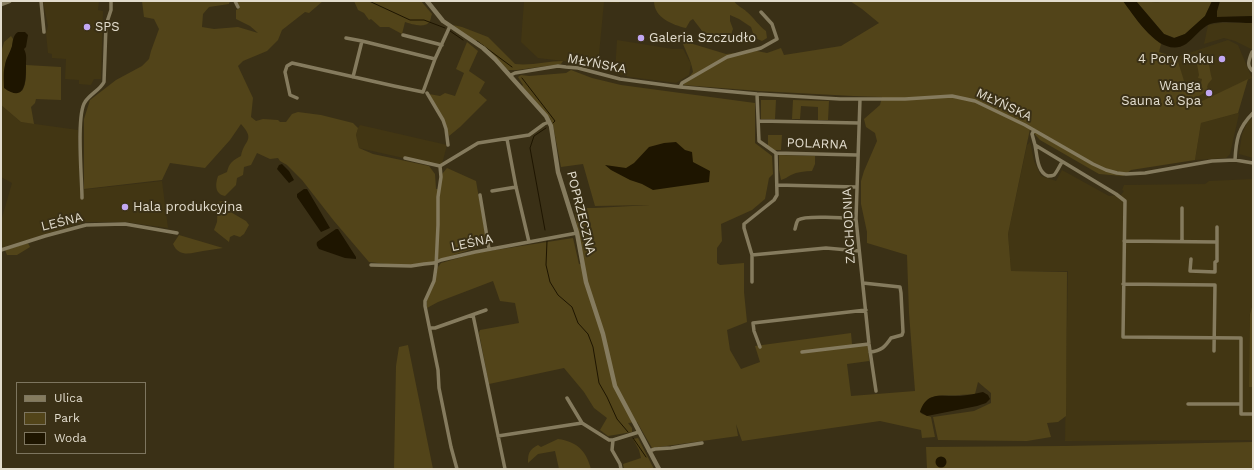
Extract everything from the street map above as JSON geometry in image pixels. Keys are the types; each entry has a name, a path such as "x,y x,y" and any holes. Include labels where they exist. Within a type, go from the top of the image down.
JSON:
{"main road":[{"path":"1,4 8,1"}],"street":[{"path":"41,1 44,32"},
{"path":"82,198 81,112 85,102 103,85 104,82 106,25 111,1"},
{"path":"235,1 238,7"},
{"name":"POPRZECZNA","path":"427,1 443,21 489,53 511,75 546,116 551,126 558,172 577,233 586,282 603,334 615,386 659,469"},
{"path":"680,87 682,83 727,57 761,48 777,39 772,24 761,12"},
{"path":"297,98 290,95 285,72 287,66 292,63 423,92 435,59 450,26"},
{"path":"403,35 442,45"},
{"path":"346,38 435,59"},
{"path":"353,77 362,41"},
{"path":"1252,52 1248,63 1249,68 1253,72"},
{"name":"MŁYŃSKA","path":"511,75 515,73 566,66 620,79 680,87 757,94 860,99 906,99 952,96 975,101 1034,130 1093,164 1117,173 1145,173 1212,161 1235,160 1253,163"},
{"path":"427,93 443,120 448,145"},
{"path":"752,282 752,255 744,224 774,200 777,195 776,153 759,141 757,94"},
{"name":"ZACHODNIA","path":"860,99 856,219 869,344 876,391"},
{"path":"1235,160 1236,140 1243,123 1253,113"},
{"path":"759,121 859,123"},
{"path":"405,158 440,166 478,143 529,135 549,122"},
{"path":"1034,130 1032,134 1038,165 1042,172 1045,175 1054,175 1062,162"},
{"path":"507,139 516,187 529,242"},
{"path":"1035,145 1116,194 1125,202 1123,337 1241,338 1241,414 1253,414"},
{"name":"POLARNA","path":"776,153 857,156"},
{"path":"440,166 436,263 434,281 425,301 425,306 438,370 439,388 457,469"},
{"path":"776,185 856,187"},
{"path":"492,191 516,187"},
{"path":"480,195 489,249"},
{"path":"1182,208 1182,241"},
{"path":"795,229 798,220 807,217 856,219"},
{"name":"LEŚNA","path":"1,250 86,225 125,224 177,232"},
{"path":"1191,259 1190,271 1215,272 1215,262 1217,261 1217,227"},
{"name":"LEŚNA","path":"371,265 411,266 436,263 441,260 489,249 577,233"},
{"path":"1124,241 1217,242"},
{"path":"752,255 826,248 859,250"},
{"path":"863,283 900,287 902,335 890,338 885,346 880,350 870,352"},
{"path":"1123,284 1215,285 1214,351"},
{"path":"430,328 435,328 486,310"},
{"path":"760,348 753,323 866,310"},
{"path":"473,315 505,469"},
{"path":"802,352 869,344"},
{"path":"567,398 582,423 609,440 639,432"},
{"path":"1188,404 1241,404"},
{"path":"498,436 582,423"},
{"path":"613,440 612,450 620,464 621,469"},
{"path":"649,451 702,443"}],"shaded area":[{"path":"43,1 99,1 98,10 103,11 101,79 94,79 91,85 79,84 79,80 65,79 66,59 52,58 52,54 48,53 46,33 48,26"},
{"path":"524,1 619,1 619,3 604,2 598,65 538,58 521,42"},
{"path":"1220,1 1253,1 1253,16 1217,17"},
{"path":"1220,23 1253,23 1253,50 1235,41 1224,38 1204,44 1208,25"},
{"path":"617,40 673,49 683,49 691,64 689,75 676,83 630,77 615,73"},
{"path":"1228,40 1238,45 1252,78 1204,101 1190,106 1177,57"},
{"path":"1,105 21,122 78,130 80,190 162,181 168,228 126,222 85,222 1,248 1,221 12,183 1,177"},
{"path":"1238,113 1230,154 1226,158 1195,160 1201,123"},
{"path":"1253,118 1253,158 1239,154 1242,134 1248,121"},
{"path":"360,125 447,145 442,164 430,164 359,148 356,135"},
{"path":"1030,142 1034,161 1041,176 1056,181 1062,170 1109,196 1121,195 1124,191 1122,190 1124,185 1205,184 1209,181 1253,179 1253,303 1250,314 1249,387 1253,387 1253,440 1065,441 1068,271 1011,271 1008,234 1027,145"}],"green space":[{"path":"142,1 230,1 229,4 209,7 203,14 202,27 214,29 238,27 258,33 250,26 236,19 236,10 240,8 237,1 323,1 309,13 305,12 282,30 278,40 267,51 243,61 238,66 253,98 251,117 256,121 263,119 286,122 292,114 298,112 321,115 353,123 358,128 356,135 359,148 373,154 429,166 435,174 436,189 440,189 442,174 447,168 476,181 487,244 435,260 435,263 403,266 369,262 302,180 287,165 278,158 270,159 257,153 251,165 244,167 243,175 237,178 236,185 225,196 222,195 217,189 216,183 218,176 227,172 232,162 241,156 242,150 248,140 248,134 241,124 230,140 205,168 170,163 162,180 84,189 84,119 90,100 116,80 142,66 149,59 159,29 154,19 144,17"},
{"path":"354,1 421,1 432,14 430,21 425,25 405,22 402,34 389,27 380,27 371,19 369,20 364,13 358,10"},
{"path":"654,1 734,1 750,14 766,31 767,38 762,41 757,39 754,36 751,27 730,15 730,21 733,29 727,41 720,40 716,37 712,39 706,38 693,19 686,28 665,20 657,12"},
{"path":"850,1 1123,1 1142,26 1161,44 1159,52 1177,58 1185,84 1201,83 1202,79 1198,78 1199,75 1197,64 1201,61 1208,61 1212,79 1207,87 1209,90 1197,97 1200,102 1248,79 1238,113 1201,123 1195,160 1131,170 1123,176 1099,174 1040,140 1030,129 1008,234 1011,271 1067,272 1066,416 1058,422 1047,423 1051,437 1027,441 938,440 933,417 974,411 991,403 991,393 978,382 975,394 935,396 923,405 920,412 931,417 935,437 922,438 921,430 880,421 742,441 736,424 738,436 652,448 637,422 628,423 632,428 632,432 608,436 600,430 607,418 594,408 584,392 564,368 489,384 479,333 480,330 519,323 515,303 500,301 493,281 438,302 427,308 427,300 433,286 438,267 441,263 476,253 573,238 579,264 584,265 574,208 650,205 595,206 583,164 561,167 553,125 550,118 522,86 523,85 518,77 521,75 529,76 566,73 571,70 592,78 621,85 755,103 755,143 772,156 773,174 769,178 765,199 752,210 721,224 722,241 717,248 717,263 720,265 744,263 744,292 747,322 727,330 730,350 741,369 760,362 755,346 851,333 852,344 868,343 869,361 847,364 851,396 915,391 909,313 907,255 867,243 867,232 861,204 861,181 877,141 875,133 866,127 864,119 880,105 882,97 759,91 683,85 693,72 691,62 681,37 684,35 688,36 693,44 726,54 757,51 767,53 781,48 784,55 841,46 879,23"},
{"path":"1136,1 1212,1 1205,16 1185,34 1175,38 1164,34"},
{"path":"453,25 488,37 515,64 563,61 561,64 508,70"},
{"path":"11,36 13,39 12,47 5,65 22,91 24,88 26,75 26,65 61,67 61,100 36,99 35,103 31,107 34,124 21,122 1,105 1,53 4,42"},
{"path":"467,42 478,51 469,71 485,82 479,93 487,100 449,136 445,123 429,94 440,96 445,93 455,96 464,73 456,69"},
{"path":"761,100 776,100 775,119 761,119"},
{"path":"793,100 829,101 828,120 818,120 818,107 801,106 800,119 792,119"},
{"path":"768,135 782,135 781,150 773,150 768,147"},
{"path":"779,155 815,156 815,164 812,171 796,173 781,180"},
{"path":"222,201 225,204 222,207 246,221 249,225 244,234 240,237 234,235 230,237 229,242 214,230 217,222 218,202"},
{"path":"179,235 223,248 186,254 182,253 173,244"},
{"path":"28,243 30,247 17,255 7,255 5,250"},
{"path":"1253,303 1253,387 1249,387 1250,314"},
{"path":"408,345 433,469 394,469 396,366 399,347"},
{"path":"638,438 654,469 624,469 623,464 641,458 639,450 633,439"},
{"path":"558,439 570,442 580,448 589,462 591,469 559,469 555,451 538,454 528,463 531,450 538,445 541,447"},
{"path":"1253,442 1253,469 927,469 926,447"}],"water":[{"path":"1123,1 1136,1 1164,34 1174,38 1185,34 1205,16 1212,1 1220,1 1217,17 1253,16 1253,23 1226,22 1210,24 1186,44 1177,47 1167,46 1158,42 1142,26"},
{"path":"18,32 25,32 28,35 26,47 24,49 26,53 25,83 21,92 17,93 11,92 4,88 4,73 15,35"},
{"path":"676,142 685,150 692,152 693,162 710,171 709,182 653,190 630,180 611,170 605,165 626,168 634,163 649,147 664,143"},
{"path":"282,164 289,171 294,180 289,183 277,169 279,165"},
{"path":"304,189 307,189 330,228 321,232 297,197 297,194"},
{"path":"338,229 356,259 345,258 318,248 317,242"},
{"path":"983,392 988,395 990,399 986,403 977,406 927,416 920,412 927,400 936,396 960,396"},
{"path":"939,457 943,457 945,458 945,466 939,467 936,464 936,460"}],"waterway":[{"path":"369,1 410,20 424,20 445,28"},
{"path":"450,31 463,40"},
{"path":"477,41 512,67"},
{"path":"522,78 555,121 553,123"},
{"path":"545,230 530,148 534,136 546,128"},
{"path":"547,241 546,265 550,282 558,295 572,307 578,323 588,334 593,347 599,383 617,419 628,432"},
{"path":"633,438 646,457"}],"place":[{"name":"SPS","path":"87,27"},
{"name":"Galeria Szczudło","path":"641,38"},
{"name":"4 Pory Roku","path":"1222,59"},
{"name":"Wanga Sauna & Spa","path":"1209,93"},
{"name":"Hala produkcyjna","path":"125,207"}]}
